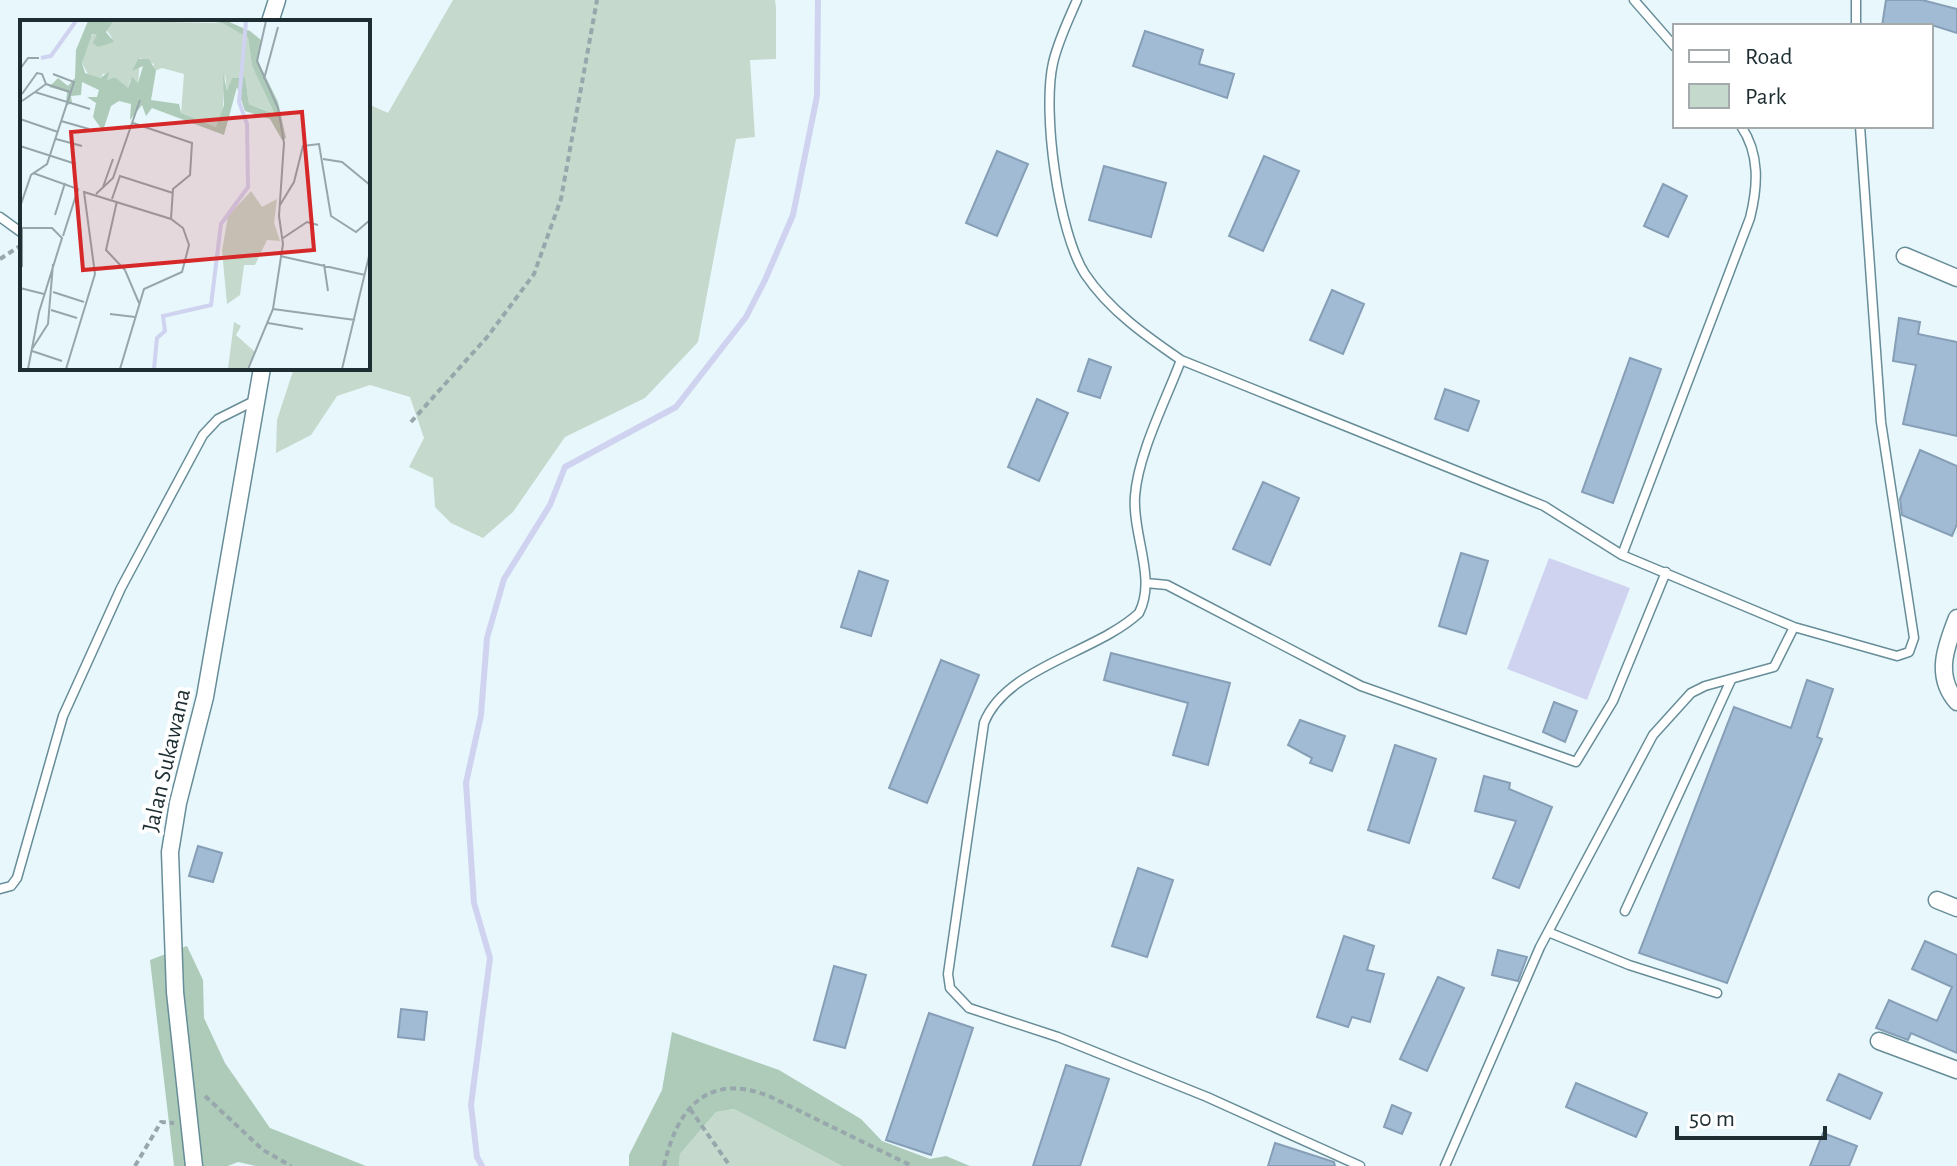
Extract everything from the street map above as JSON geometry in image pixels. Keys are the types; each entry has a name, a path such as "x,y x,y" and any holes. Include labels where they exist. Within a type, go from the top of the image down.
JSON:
{"street":[{"path":"271,20 277,0"},
{"path":"1905,256 1957,278"},
{"name":"Jalan Sukawana","path":"194,1166 171,924 171,840 205,697 262,370"},
{"path":"1957,618 1944,655 1943,671 1946,685 1957,702"},
{"path":"1937,900 1957,908"},
{"path":"1879,1041 1957,1070"}],"lane":[{"path":"1077,0 1053,64 1049,109 1069,236 1076,257 1098,291 1139,331 1181,360 1555,511 1622,555 1794,627 1897,656 1909,652 1914,638 1881,422 1860,128"},
{"path":"1634,0 1673,45"},
{"path":"1856,0 1856,24"},
{"path":"1622,555 1753,206 1755,154 1742,128"},
{"path":"0,217 20,232"},
{"path":"1181,360 1137,480 1136,533 1146,583 1144,603 1132,620 1012,687 989,710 981,737 948,974 950,988 969,1008 1058,1037 1193,1091 1360,1166"},
{"path":"0,889 11,886 17,878 63,716 143,544 203,435 218,419 256,400"},
{"path":"1146,583 1167,585 1361,686 1576,762 1613,701 1666,572"},
{"path":"1445,1166 1548,932 1653,735 1691,693 1774,667 1794,627"},
{"path":"1625,911 1731,680"},
{"path":"1548,932 1629,965 1717,993"}],"path":[{"path":"411,422 488,336 534,274 561,199 597,0"},
{"path":"0,259 20,246"},
{"path":"185,1073 215,1108 263,1150 291,1166"},
{"path":"664,1166 672,1131 690,1109 714,1090 752,1089 912,1166"},
{"path":"690,1109 730,1166"},
{"path":"135,1166 161,1122 171,1121 177,1126"}],"green space":[{"path":"453,0 775,0 776,59 750,60 755,137 736,139 698,342 645,398 565,437 513,512 483,538 451,523 435,507 433,478 409,467 424,438 410,397 370,385 337,396 311,435 276,453 277,420 293,370 370,370 370,105 388,113"},
{"path":"187,946 203,980 204,1018 225,1063 270,1128 366,1166 256,1166 238,1162 228,1166 174,1166 150,960"},
{"path":"672,1032 779,1070 861,1119 882,1141 930,1159 946,1156 970,1166 842,1166 734,1109 716,1112 680,1154 679,1166 629,1166 629,1155 662,1090"},
{"path":"734,1109 842,1166 679,1166 680,1154 716,1112"}],"water":[{"path":"1549,558 1630,588 1587,700 1507,669"}],"building":[{"path":"1886,0 1922,0 1957,9 1957,33 1933,24 1882,24"},
{"path":"1145,31 1203,50 1199,64 1234,74 1227,98 1133,66"},
{"path":"997,151 1028,164 997,236 966,223"},
{"path":"1264,156 1299,171 1263,251 1229,236"},
{"path":"1104,166 1166,183 1151,237 1089,220"},
{"path":"1663,184 1687,196 1668,237 1644,226"},
{"path":"1332,290 1364,304 1343,354 1310,340"},
{"path":"1899,318 1920,322 1918,334 1957,342 1957,436 1903,424 1916,365 1893,361"},
{"path":"1630,358 1661,369 1613,503 1582,492"},
{"path":"1089,359 1111,367 1100,398 1078,391"},
{"path":"1445,389 1479,401 1468,431 1435,419"},
{"path":"1037,399 1068,413 1039,481 1008,467"},
{"path":"1920,450 1957,466 1957,524 1952,536 1902,515 1900,499"},
{"path":"1263,482 1299,498 1270,565 1233,549"},
{"path":"1461,553 1488,561 1466,634 1439,626"},
{"path":"859,571 888,581 871,636 841,627"},
{"path":"1111,653 1230,683 1208,765 1173,755 1188,703 1104,680"},
{"path":"941,660 979,675 927,803 889,788"},
{"path":"1807,680 1833,689 1817,737 1822,739 1727,983 1639,953 1734,707 1791,728"},
{"path":"1554,702 1577,711 1565,742 1543,732"},
{"path":"1300,720 1345,736 1332,771 1310,763 1312,758 1288,745"},
{"path":"1395,745 1436,759 1409,843 1368,830"},
{"path":"1484,776 1510,783 1509,789 1552,807 1519,888 1493,878 1516,821 1475,811"},
{"path":"198,846 222,853 213,882 189,876"},
{"path":"1138,868 1173,880 1147,957 1112,946"},
{"path":"1344,936 1374,946 1367,970 1384,974 1370,1022 1352,1017 1348,1027 1317,1017"},
{"path":"1925,941 1957,955 1957,1053 1911,1033 1908,1040 1876,1028 1889,1000 1937,1021 1952,987 1912,969"},
{"path":"1498,950 1527,957 1518,981 1492,975"},
{"path":"834,966 866,975 845,1048 814,1040"},
{"path":"1438,977 1464,988 1427,1071 1400,1059"},
{"path":"401,1009 427,1012 424,1040 398,1037"},
{"path":"929,1013 973,1028 931,1155 886,1140"},
{"path":"1066,1065 1109,1079 1080,1166 1033,1166"},
{"path":"1839,1074 1882,1093 1870,1119 1827,1100"},
{"path":"1576,1083 1647,1113 1636,1137 1566,1107"},
{"path":"1392,1105 1411,1113 1402,1134 1384,1127"},
{"path":"1823,1133 1857,1146 1849,1166 1810,1166"},
{"path":"1275,1143 1334,1162 1335,1166 1268,1166"}],"waterway":[{"path":"482,1166 477,1157 471,1105 490,958 474,903 466,783 481,715 487,638 504,579 550,505 565,467 676,407 746,317 793,215 817,96 818,0"}]}
